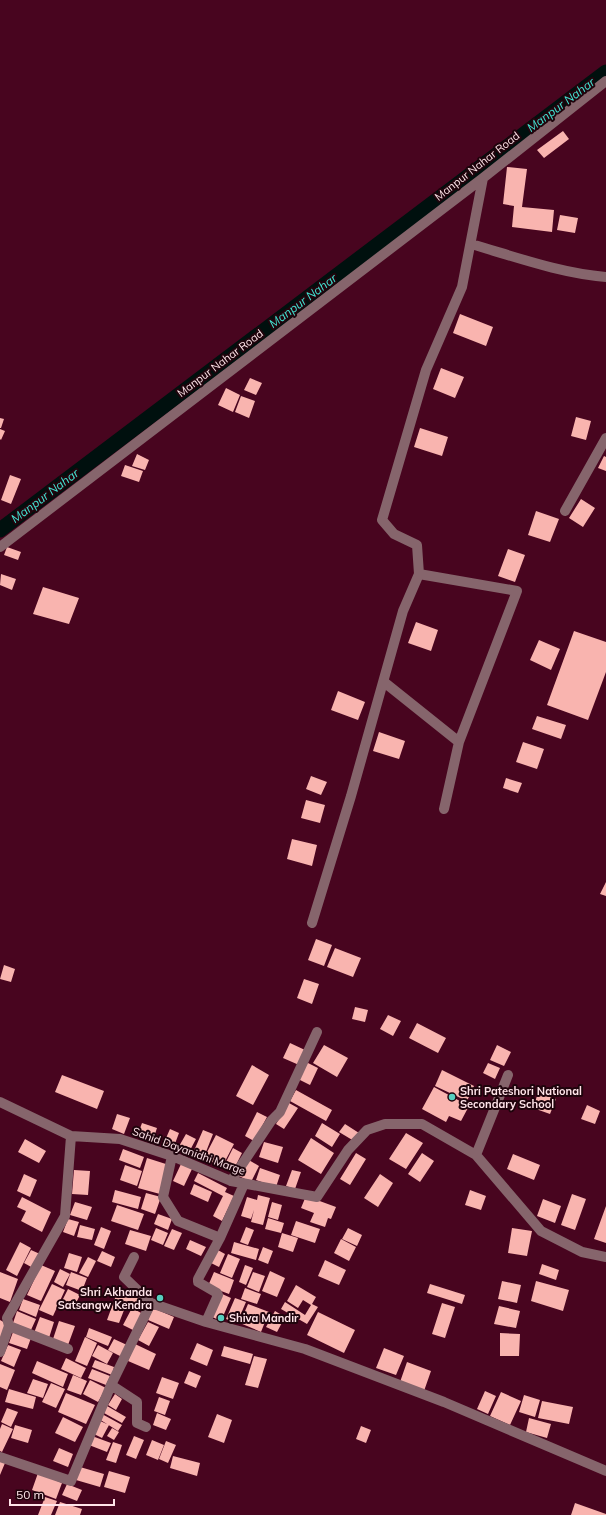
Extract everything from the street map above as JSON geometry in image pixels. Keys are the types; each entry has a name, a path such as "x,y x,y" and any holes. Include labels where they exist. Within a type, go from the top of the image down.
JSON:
{"street":[{"name":"Manpur Nahar Road","path":"0,547 483,178 606,81"},
{"path":"312,923 384,682 403,611 419,574 417,545 394,534 382,520 426,370 462,287 483,178"},
{"path":"470,244 541,266 606,277"},
{"path":"565,511 606,438"},
{"path":"419,574 517,591 459,742 444,809"},
{"path":"384,682 459,742"},
{"path":"231,1181 271,1121 280,1112 317,1032"},
{"path":"476,1155 508,1075"},
{"name":"Sahid Dayanidhi Marge","path":"0,1102 71,1136 120,1139 172,1156 231,1181 317,1197 348,1150 367,1130 385,1124 404,1122 422,1124 476,1155 541,1231 582,1252 606,1257"},
{"path":"0,1352 6,1319 65,1216 71,1136"},
{"path":"172,1156 163,1197 178,1221 220,1238"},
{"path":"206,1322 218,1295 198,1282 198,1279 220,1238 244,1184"},
{"path":"134,1257 124,1278 151,1303 206,1322 305,1349 444,1402 606,1471"},
{"path":"0,1456 71,1481 111,1386 151,1303"},
{"path":"6,1319 68,1349"},
{"path":"111,1386 137,1402 137,1423 146,1427"}],"building":[{"path":"563,131 569,139 544,158 537,150"},
{"path":"507,167 527,169 522,207 554,210 552,232 512,227 514,206 503,204"},
{"path":"560,215 578,218 575,233 557,230"},
{"path":"460,314 493,327 486,346 453,333"},
{"path":"441,368 464,377 455,398 433,389"},
{"path":"250,378 262,383 256,395 244,390"},
{"path":"226,388 240,395 233,412 218,405"},
{"path":"241,396 255,401 249,418 235,412"},
{"path":"576,417 591,421 586,440 571,436"},
{"path":"0,418 4,419 1,428 0,428"},
{"path":"420,428 448,437 442,456 414,447"},
{"path":"0,429 5,431 1,440 0,439"},
{"path":"137,454 149,460 145,470 132,466"},
{"path":"604,456 606,457 606,471 598,468"},
{"path":"125,465 143,471 139,482 121,476"},
{"path":"10,475 21,479 11,504 1,500"},
{"path":"581,499 595,508 583,527 569,518"},
{"path":"536,511 559,519 550,542 528,535"},
{"path":"7,547 21,552 18,560 4,555"},
{"path":"508,549 525,555 515,582 498,576"},
{"path":"1,574 16,579 12,590 0,585"},
{"path":"43,587 79,598 69,624 33,614"},
{"path":"416,622 438,630 431,651 408,643"},
{"path":"574,631 606,642 606,672 588,720 547,705"},
{"path":"539,640 560,649 551,670 530,660"},
{"path":"338,691 365,702 358,720 331,710"},
{"path":"537,716 566,725 561,739 532,729"},
{"path":"379,732 405,741 399,759 373,751"},
{"path":"523,742 544,749 537,769 516,762"},
{"path":"311,776 327,782 321,795 306,789"},
{"path":"506,778 522,783 518,793 503,788"},
{"path":"306,800 325,805 320,823 301,818"},
{"path":"292,839 317,845 312,866 287,859"},
{"path":"606,882 606,896 600,894"},
{"path":"316,939 332,945 324,966 308,960"},
{"path":"335,948 361,958 353,977 327,967"},
{"path":"4,965 15,969 11,982 0,979"},
{"path":"304,979 319,984 312,1004 297,998"},
{"path":"355,1007 368,1010 365,1022 352,1019"},
{"path":"388,1015 401,1021 393,1036 380,1029"},
{"path":"417,1023 446,1038 438,1053 409,1038"},
{"path":"290,1043 305,1050 299,1065 283,1058"},
{"path":"324,1045 348,1058 337,1077 313,1063"},
{"path":"497,1045 511,1052 504,1066 490,1060"},
{"path":"306,1062 318,1068 310,1085 298,1079"},
{"path":"488,1063 500,1068 495,1079 483,1073"},
{"path":"252,1065 269,1075 253,1105 236,1096"},
{"path":"442,1070 474,1086 467,1101 435,1086"},
{"path":"62,1075 104,1091 97,1109 55,1092"},
{"path":"434,1087 469,1106 461,1121 449,1116 446,1122 422,1109"},
{"path":"296,1090 332,1110 326,1121 290,1101"},
{"path":"538,1093 556,1099 550,1114 533,1108"},
{"path":"289,1103 298,1108 284,1129 276,1124"},
{"path":"587,1105 600,1111 595,1124 581,1119"},
{"path":"257,1112 267,1117 254,1141 245,1136"},
{"path":"117,1114 130,1118 124,1134 112,1129"},
{"path":"142,1123 157,1128 153,1140 138,1134"},
{"path":"322,1123 340,1134 332,1147 315,1136"},
{"path":"345,1124 359,1133 354,1141 339,1132"},
{"path":"170,1129 179,1133 173,1149 163,1145"},
{"path":"203,1130 213,1134 204,1157 193,1153"},
{"path":"406,1133 423,1143 406,1169 389,1159"},
{"path":"186,1134 196,1139 188,1154 178,1148"},
{"path":"216,1135 234,1144 222,1167 204,1158"},
{"path":"311,1138 334,1153 321,1174 298,1160"},
{"path":"25,1139 46,1151 39,1163 18,1152"},
{"path":"264,1142 283,1147 278,1163 259,1157"},
{"path":"233,1148 242,1153 232,1173 223,1168"},
{"path":"123,1149 144,1157 140,1168 119,1160"},
{"path":"356,1153 366,1159 350,1185 340,1179"},
{"path":"422,1153 434,1161 420,1182 408,1174"},
{"path":"513,1154 540,1165 534,1180 507,1169"},
{"path":"147,1158 169,1165 160,1194 138,1188"},
{"path":"247,1159 259,1166 251,1182 239,1176"},
{"path":"181,1164 192,1169 184,1186 173,1181"},
{"path":"125,1165 142,1171 137,1186 120,1180"},
{"path":"260,1168 280,1175 276,1187 256,1180"},
{"path":"74,1170 90,1171 88,1195 72,1194"},
{"path":"292,1170 301,1172 295,1189 286,1186"},
{"path":"198,1173 227,1188 225,1192 234,1196 222,1221 213,1216 223,1196 194,1181"},
{"path":"24,1174 37,1180 30,1197 17,1191"},
{"path":"380,1174 393,1183 378,1207 364,1198"},
{"path":"194,1184 212,1192 208,1202 190,1194"},
{"path":"115,1190 141,1197 138,1209 112,1202"},
{"path":"470,1190 486,1196 481,1210 465,1205"},
{"path":"146,1193 161,1197 155,1214 141,1209"},
{"path":"572,1194 586,1199 575,1230 561,1225"},
{"path":"258,1195 270,1198 263,1225 251,1222 254,1210 251,1219 241,1216 247,1197 257,1200"},
{"path":"306,1196 336,1207 331,1219 328,1218 325,1227 310,1222 314,1213 301,1208"},
{"path":"22,1197 51,1212 42,1232 21,1221 26,1211 17,1207"},
{"path":"543,1199 561,1206 555,1223 537,1216"},
{"path":"75,1202 92,1207 87,1220 70,1215"},
{"path":"272,1202 282,1205 278,1220 268,1217"},
{"path":"117,1205 144,1214 138,1230 111,1221"},
{"path":"606,1206 606,1243 594,1239"},
{"path":"158,1214 172,1219 168,1230 154,1224"},
{"path":"268,1218 284,1223 281,1233 265,1229"},
{"path":"68,1219 79,1222 74,1236 63,1232"},
{"path":"296,1221 320,1229 315,1243 291,1235"},
{"path":"80,1225 95,1229 92,1240 77,1237"},
{"path":"101,1227 111,1231 104,1249 94,1245"},
{"path":"246,1227 254,1230 248,1245 240,1242"},
{"path":"156,1228 168,1233 163,1245 151,1240"},
{"path":"348,1228 362,1235 357,1246 342,1239"},
{"path":"512,1228 532,1231 527,1256 508,1253"},
{"path":"172,1229 182,1233 174,1250 164,1246"},
{"path":"130,1230 151,1236 146,1251 125,1244"},
{"path":"282,1233 298,1238 293,1252 278,1247"},
{"path":"341,1239 356,1247 349,1261 334,1253"},
{"path":"190,1240 206,1247 201,1256 186,1249"},
{"path":"20,1242 31,1248 17,1276 6,1270"},
{"path":"234,1242 259,1249 256,1260 231,1253"},
{"path":"263,1247 273,1251 268,1264 258,1260"},
{"path":"216,1249 225,1254 219,1267 209,1262"},
{"path":"31,1250 40,1254 33,1268 24,1263"},
{"path":"102,1251 115,1257 111,1267 97,1261"},
{"path":"69,1253 82,1257 77,1272 64,1268"},
{"path":"228,1254 240,1259 232,1278 220,1273"},
{"path":"88,1257 96,1261 88,1277 79,1273"},
{"path":"325,1260 346,1270 339,1285 318,1276"},
{"path":"542,1264 559,1270 556,1280 539,1274"},
{"path":"41,1265 55,1271 41,1301 27,1295"},
{"path":"245,1265 253,1268 246,1285 239,1282"},
{"path":"60,1269 70,1274 63,1287 54,1282"},
{"path":"270,1271 285,1278 277,1297 262,1291"},
{"path":"0,1272 18,1279 10,1302 0,1298"},
{"path":"71,1272 87,1278 82,1291 66,1285"},
{"path":"214,1272 234,1280 229,1294 208,1286"},
{"path":"253,1272 265,1276 259,1292 247,1287"},
{"path":"502,1281 521,1285 517,1303 498,1299"},
{"path":"536,1281 569,1290 563,1311 531,1301"},
{"path":"52,1284 65,1290 53,1316 39,1310"},
{"path":"430,1284 465,1295 462,1304 427,1293"},
{"path":"296,1285 316,1297 312,1304 318,1307 307,1324 281,1309 285,1302 305,1315 311,1305 303,1300 298,1308 287,1301"},
{"path":"245,1288 261,1294 257,1304 241,1299"},
{"path":"68,1289 80,1295 73,1309 61,1303"},
{"path":"118,1290 141,1297 137,1308 126,1305 119,1323 107,1320"},
{"path":"220,1293 231,1298 221,1321 210,1316"},
{"path":"235,1298 246,1302 237,1323 226,1319"},
{"path":"23,1299 40,1305 36,1317 19,1310"},
{"path":"442,1303 455,1307 445,1338 432,1334"},
{"path":"248,1304 269,1312 261,1332 240,1323"},
{"path":"499,1306 520,1311 516,1328 494,1324"},
{"path":"132,1308 143,1314 135,1331 123,1325"},
{"path":"153,1308 174,1317 169,1329 148,1320"},
{"path":"17,1311 36,1319 31,1330 13,1323"},
{"path":"275,1311 285,1317 277,1332 266,1327"},
{"path":"318,1312 355,1330 344,1353 307,1335"},
{"path":"40,1317 54,1322 49,1338 34,1333"},
{"path":"0,1320 7,1324 0,1339"},
{"path":"59,1321 75,1326 68,1345 53,1339"},
{"path":"148,1322 159,1327 149,1346 138,1340"},
{"path":"89,1328 112,1337 108,1346 86,1337"},
{"path":"13,1332 31,1338 27,1349 9,1343"},
{"path":"500,1333 520,1334 519,1356 500,1356"},
{"path":"85,1337 97,1343 87,1366 75,1361"},
{"path":"114,1339 127,1345 122,1357 108,1350"},
{"path":"197,1343 213,1350 207,1366 190,1359"},
{"path":"135,1344 156,1354 149,1370 128,1361"},
{"path":"8,1345 21,1350 14,1367 1,1361"},
{"path":"98,1345 113,1353 107,1364 92,1356"},
{"path":"224,1346 253,1354 250,1364 221,1356"},
{"path":"384,1348 404,1356 396,1375 376,1368"},
{"path":"254,1356 267,1359 258,1388 245,1385"},
{"path":"66,1358 86,1368 81,1378 61,1369"},
{"path":"95,1360 114,1367 112,1375 92,1367"},
{"path":"37,1361 68,1374 63,1387 32,1373"},
{"path":"407,1362 431,1371 424,1391 400,1382"},
{"path":"0,1364 15,1370 7,1390 0,1387"},
{"path":"92,1369 110,1376 106,1385 88,1378"},
{"path":"189,1371 201,1376 196,1388 184,1383"},
{"path":"73,1375 87,1381 81,1395 67,1390"},
{"path":"162,1377 179,1383 173,1399 156,1393"},
{"path":"33,1379 48,1384 43,1398 27,1393"},
{"path":"90,1380 106,1388 98,1402 83,1394"},
{"path":"51,1383 65,1389 56,1408 42,1402"},
{"path":"9,1389 36,1397 33,1409 5,1402"},
{"path":"485,1391 496,1396 488,1414 477,1409"},
{"path":"501,1392 521,1401 510,1425 490,1416"},
{"path":"66,1393 95,1405 86,1424 58,1412"},
{"path":"115,1394 122,1399 116,1410 108,1405"},
{"path":"524,1395 540,1400 535,1417 519,1412"},
{"path":"159,1397 170,1401 165,1415 154,1411"},
{"path":"542,1401 573,1407 569,1424 538,1418"},
{"path":"107,1406 126,1417 122,1423 104,1413"},
{"path":"7,1408 18,1412 11,1427 1,1422"},
{"path":"157,1413 171,1419 166,1430 153,1425"},
{"path":"102,1414 122,1425 118,1431 99,1419"},
{"path":"217,1414 232,1420 224,1443 208,1437"},
{"path":"63,1417 83,1427 75,1442 55,1433"},
{"path":"529,1418 551,1424 547,1438 526,1432"},
{"path":"98,1420 109,1425 102,1438 92,1433"},
{"path":"2,1424 13,1429 2,1452 0,1451 0,1429"},
{"path":"15,1425 32,1430 28,1443 11,1438"},
{"path":"361,1426 371,1430 366,1443 356,1439"},
{"path":"112,1428 119,1432 114,1440 107,1436"},
{"path":"92,1436 111,1443 107,1452 89,1445"},
{"path":"134,1436 144,1440 136,1459 126,1455"},
{"path":"152,1440 164,1445 158,1460 146,1455"},
{"path":"166,1441 176,1445 168,1463 159,1459"},
{"path":"113,1442 122,1445 116,1463 106,1460"},
{"path":"59,1448 73,1454 68,1467 53,1461"},
{"path":"173,1456 200,1463 197,1476 170,1468"},
{"path":"0,1461 5,1463 0,1475"},
{"path":"80,1467 104,1474 100,1487 76,1480"},
{"path":"109,1471 130,1477 125,1493 104,1487"},
{"path":"38,1473 62,1483 56,1499 32,1490"},
{"path":"67,1484 82,1490 77,1501 62,1495"},
{"path":"45,1497 57,1501 51,1515 38,1515"},
{"path":"60,1502 82,1509 80,1515 55,1515"},
{"path":"575,1503 606,1514 606,1515 571,1515"}],"waterway":[{"name":"Manpur Nahar","path":"0,530 606,72"}],"place":[{"name":"Shri Pateshori National Secondary School","path":"452,1097"},
{"name":"Shri Akhanda Satsangw Kendra","path":"160,1298"},
{"name":"Shiva Mandir","path":"221,1318"}]}
